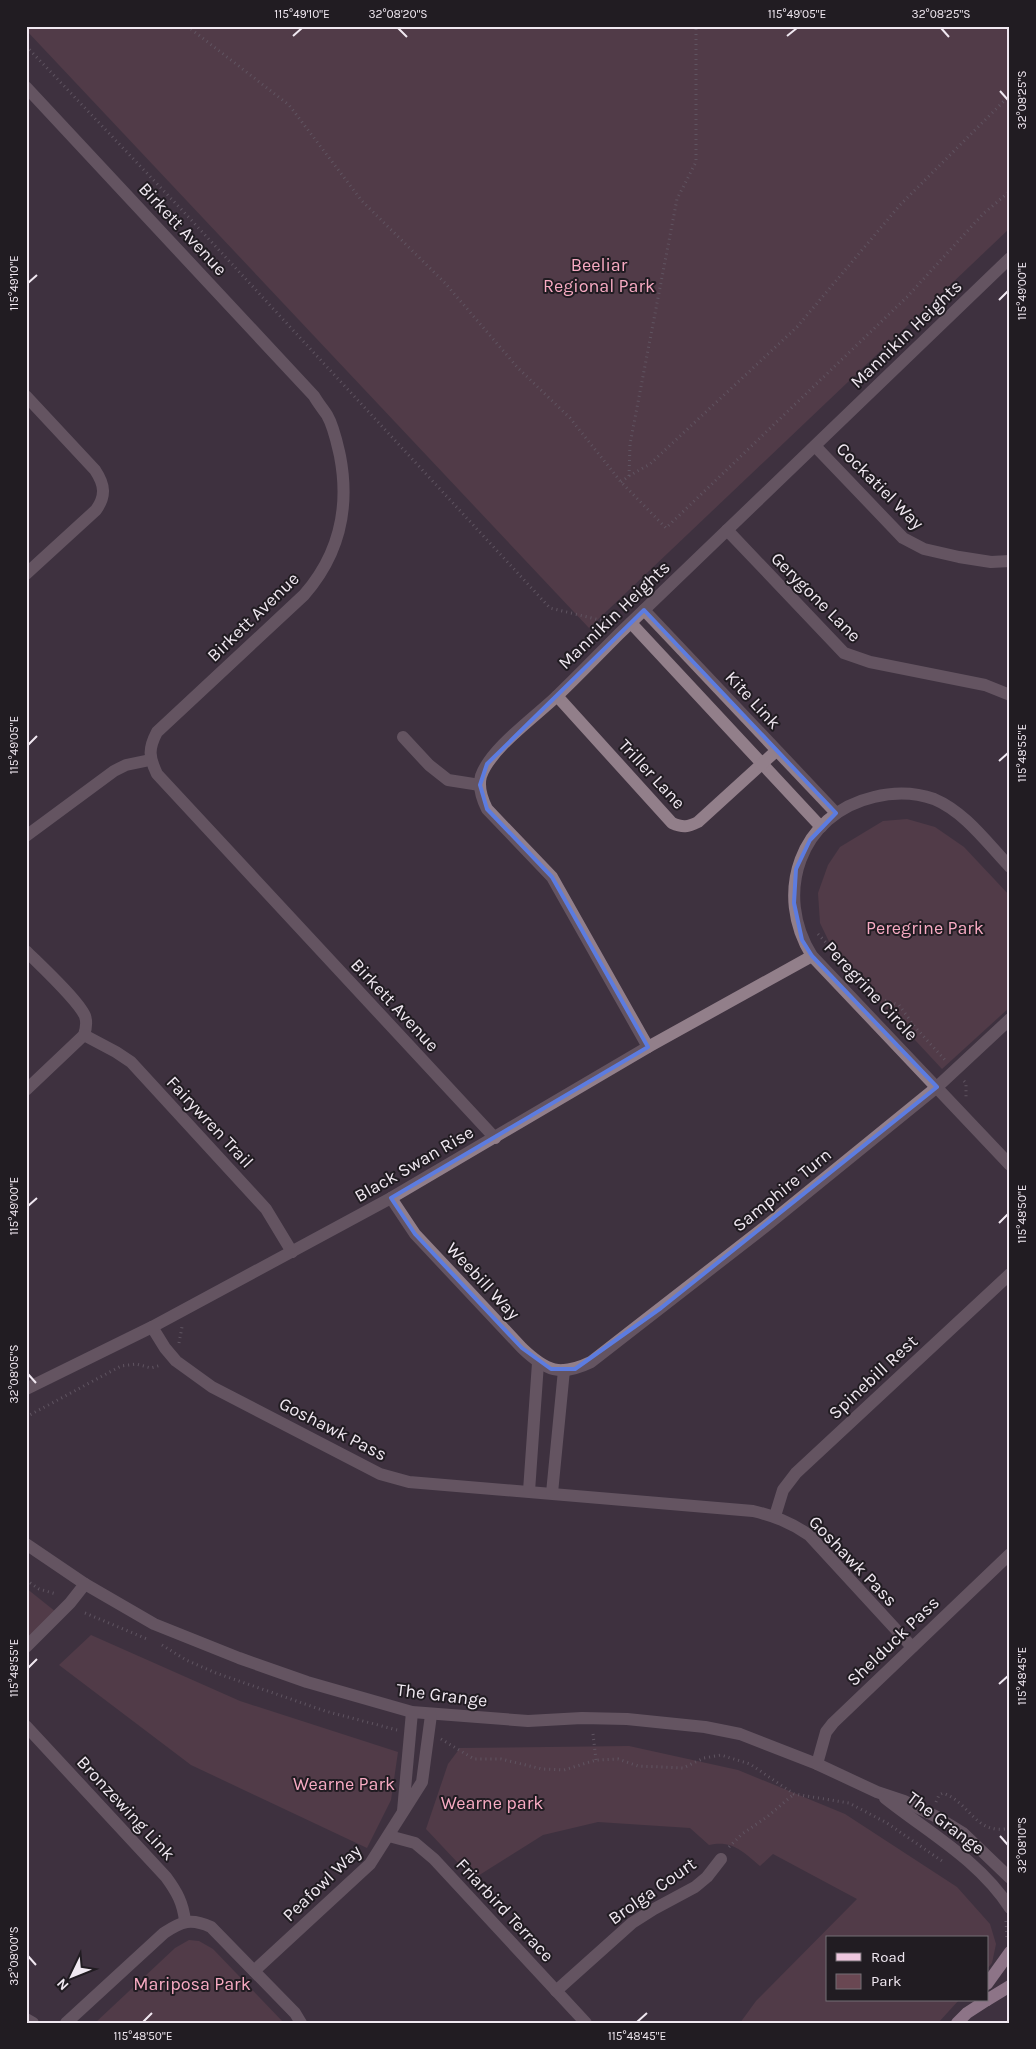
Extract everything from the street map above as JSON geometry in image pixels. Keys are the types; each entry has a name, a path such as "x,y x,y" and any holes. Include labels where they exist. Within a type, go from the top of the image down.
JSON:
{"main road":[{"path":"988,1983 1010,1952"},
{"path":"988,1999 1010,1986"},
{"path":"957,2023 975,2002"},
{"path":"967,2013 984,2002"}],"street":[{"name":"Birkett Avenue","path":"26,87 314,396 328,417 337,442 342,469 344,497 341,525 337,541 328,562 317,580 304,595 157,732 151,744 150,760 157,774 495,1138"},
{"name":"Mannikin Heights","path":"480,786 481,777 495,753 557,696 1010,258"},
{"path":"26,396 95,470 102,480 104,491 102,502 96,510 26,574"},
{"name":"Cockatiel Way","path":"815,446 903,538 924,549 959,557 991,562 1010,561"},
{"name":"Gerygone Lane","path":"727,530 844,653 870,662 985,685 1010,695"},
{"name":"Kite Link","path":"644,610 836,813"},
{"name":"Kite Link","path":"631,623 821,827"},
{"name":"Triller Lane","path":"557,696 672,823 680,827 688,827 698,822 776,750"},
{"path":"404,737 429,765 448,780 480,786 482,798 487,809 552,877 648,1047"},
{"path":"26,836 114,771 126,765 150,760"},
{"name":"Peregrine Circle","path":"1010,867 961,816 947,806 933,799 902,793 888,794 864,799 836,813 821,827 802,855 796,869 794,888 796,922 802,940 812,956 1010,1165"},
{"path":"26,951 81,1010 86,1021 84,1035 26,1090"},
{"name":"Black Swan Rise","path":"26,1389 152,1327 292,1252 495,1138 648,1047 812,956"},
{"name":"Samphire Turn","path":"564,1370 575,1369 599,1356 766,1226 938,1087 1010,1019"},
{"name":"Fairywren Trail","path":"84,1035 131,1062 266,1209 292,1252"},
{"name":"Weebill Way","path":"390,1198 415,1234 522,1348 538,1363 551,1370 564,1370"},
{"name":"Spinebill Rest","path":"776,1516 782,1490 796,1473 1010,1274"},
{"name":"Goshawk Pass","path":"152,1327 176,1361 212,1387 380,1474 409,1482 753,1511 776,1516 793,1524 809,1535 912,1647"},
{"path":"529,1491 538,1363"},
{"path":"552,1493 564,1370"},
{"name":"The Grange","path":"26,1544 85,1584 154,1624 238,1658 316,1685 412,1712 431,1715 528,1721 582,1718 627,1719 705,1727 740,1734 817,1764 937,1817 963,1833 1010,1878"},
{"name":"Shelduck Pass","path":"817,1764 824,1740 832,1723 1010,1554"},
{"path":"26,1647 70,1604 85,1584"},
{"name":"Peafowl Way","path":"403,1811 412,1712"},
{"name":"Peafowl Way","path":"254,1971 370,1864 422,1782 431,1715"},
{"name":"Bronzewing Link","path":"26,1726 166,1877 178,1893 183,1905 186,1922"},
{"name":"The Grange","path":"877,1792 953,1847 981,1871 1001,1894 1006,1913"},
{"name":"Friarbird Terrace","path":"389,1836 415,1843 434,1859 586,2023"},
{"name":"Brolga Court","path":"556,1991 632,1923 695,1887 707,1877 721,1859"},
{"path":"66,2023 164,1933 176,1925 198,1921 211,1927 295,2013 301,2023"},
{"path":"26,2019 33,2023"}],"path":[{"path":"187,26 289,105 362,201 445,283 518,368 570,418 621,482 666,528 907,297 983,214 1010,191"},
{"path":"628,476 630,444 677,199 696,162 696,26"},
{"path":"26,46 181,209 550,608 604,621 619,634"},
{"path":"621,482 650,464 797,327 900,206 1010,95"},
{"path":"816,932 878,998 899,1005 915,1027 966,1083 966,1098"},
{"path":"26,1580 39,1589 56,1594"},
{"path":"85,1613 163,1645 186,1660 216,1673 325,1711 398,1730"},
{"path":"593,1734 596,1760"},
{"path":"441,1739 474,1759 501,1759 542,1769 564,1770 596,1760 618,1759 638,1766 683,1768 704,1758 721,1755 750,1764 794,1794 849,1803 887,1823 949,1865"},
{"path":"935,1804 939,1795 943,1793 952,1796 978,1822 987,1828 999,1830 1010,1828"},
{"path":"721,1859 729,1846 742,1834 794,1794"},
{"path":"1006,1913 1010,1952"},
{"path":"1006,1922 1010,1916"}],"highlighted area":[{"path":"644,610 836,813 810,840 796,869 794,903 802,940 812,956 937,1087 661,1308 575,1369 551,1369 522,1348 415,1234 391,1198 648,1047 552,877 487,809 480,785 487,764"}],"green space":[{"name":"Beeliar Regional Park","path":"26,26 1010,26 1010,228 589,628 26,30"},
{"name":"Peregrine Park","path":"907,819 935,827 964,847 1010,896 1010,1007 942,1069 835,954 820,923 818,893 828,865 840,847 883,821"},
{"path":"26,1588 56,1612 32,1638 26,1637"},
{"name":"Wearne Park","path":"91,1635 240,1701 398,1752 391,1800 367,1848 191,1765 59,1665"},
{"name":"Wearne park","path":"629,1746 738,1770 845,1814 957,1887 990,1924 996,1944 992,1963 988,1968 988,1936 826,1936 826,2002 957,2002 938,2023 740,2023 756,2001 857,1899 773,1854 760,1866 737,1848 725,1844 709,1845 690,1828 598,1822 543,1835 473,1879 426,1829 448,1764 460,1748"},
{"name":"Mariposa Park","path":"189,1940 199,1941 213,1949 284,2023 95,2023 175,1948"}]}
